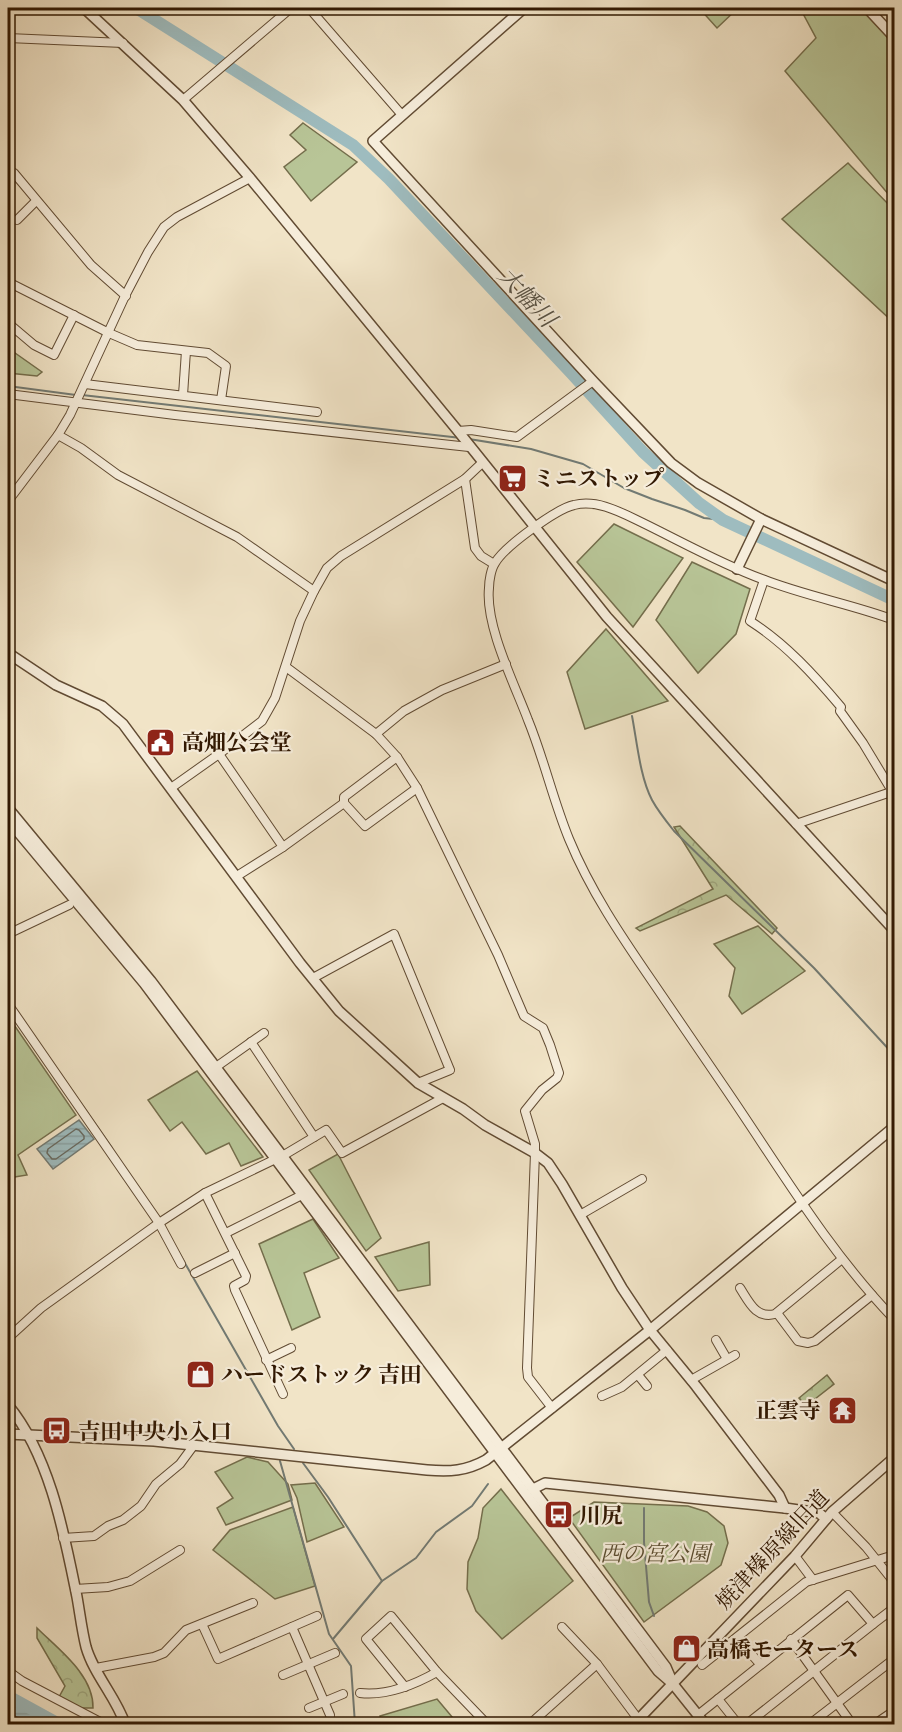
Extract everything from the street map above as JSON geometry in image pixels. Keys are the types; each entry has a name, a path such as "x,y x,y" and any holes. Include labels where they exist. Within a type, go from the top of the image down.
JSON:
{"street":[{"path":"84,8 183,100 250,178 607,617 894,930"},
{"path":"183,100 291,8"},
{"path":"309,8 402,115"},
{"path":"867,8 894,37"},
{"path":"519,9 373,141 592,381 671,463 698,483 761,519 894,581"},
{"path":"8,38 123,43"},
{"path":"8,174 14,173 91,265 126,296"},
{"path":"8,501 58,435 148,252 164,227 177,217 250,178"},
{"path":"17,220 36,201"},
{"path":"8,282 136,345 208,353 226,366 221,400"},
{"path":"8,323 34,345 54,355 75,315"},
{"path":"183,395 186,351"},
{"path":"459,433 471,430 517,437 592,381"},
{"path":"84,386 183,395 317,412"},
{"path":"8,394 468,445"},
{"path":"58,435 81,448 118,475 237,537 314,591"},
{"path":"171,788 262,721 275,698 300,621 327,568 341,556 465,479 482,464"},
{"path":"465,479 476,548 481,556 494,564"},
{"path":"894,620 764,580 621,512 598,504 576,504 559,510 535,528 494,564 489,588 490,613 506,664 543,756 569,839 606,914 801,1203 842,1259 894,1319"},
{"path":"737,569 761,519"},
{"path":"764,580 750,621 771,634 809,670 842,707 840,711 893,791 796,824"},
{"path":"8,653 56,685 102,706 131,733 300,963 339,1011 418,1083 548,1163 622,1288 650,1330 779,1495 785,1508"},
{"path":"376,734 404,711 442,690 506,664"},
{"path":"286,667 376,734 397,757 417,788 498,954 524,1016 543,1028 550,1045 559,1073 557,1078 542,1090 525,1111 535,1144 527,1368 528,1377 552,1408"},
{"path":"219,754 283,847"},
{"path":"397,757 344,797 344,803 365,826 417,788"},
{"path":"237,876 283,847 344,803"},
{"path":"8,808 151,981 216,1067 279,1157 302,1195 498,1450 533,1489 666,1667 673,1684"},
{"path":"8,820 144,983 279,1157 498,1450 658,1671 673,1684 705,1725"},
{"path":"8,934 69,905"},
{"path":"313,978 394,934 450,1070 418,1083"},
{"path":"8,1004 159,1223 181,1264"},
{"path":"216,1067 264,1033"},
{"path":"251,1042 314,1137"},
{"path":"8,1338 41,1308 159,1223 205,1193 279,1157 326,1130 342,1153 443,1098"},
{"path":"8,1434 194,1445 445,1471 471,1468 498,1450 650,1330 894,1128"},
{"path":"580,1215 642,1179"},
{"path":"205,1193 246,1276 245,1280 234,1286 235,1290 283,1394"},
{"path":"226,1233 302,1195"},
{"path":"195,1273 234,1252"},
{"path":"740,1288 756,1312 766,1316 777,1313 842,1259"},
{"path":"777,1313 798,1341 808,1343 815,1341 872,1295"},
{"path":"691,1380 731,1357 716,1340"},
{"path":"266,1360 291,1348"},
{"path":"602,1396 622,1387 667,1350"},
{"path":"638,1375 647,1386"},
{"path":"8,1405 28,1435 48,1478 75,1589 86,1648 121,1712 125,1725"},
{"path":"63,1538 94,1536 108,1526 123,1520 141,1506 156,1484 180,1464 194,1445"},
{"name":"焼津榛原線旧道","path":"636,1722 795,1556 829,1515 894,1458"},
{"path":"533,1489 545,1483 785,1508 829,1515 877,1560 894,1582"},
{"path":"75,1589 108,1587 130,1581 180,1550"},
{"path":"702,1665 796,1588 813,1580 894,1555"},
{"path":"795,1556 813,1580"},
{"path":"698,1715 848,1595 873,1624"},
{"path":"96,1668 164,1653 186,1630 254,1603"},
{"path":"747,1725 891,1610 894,1621"},
{"path":"202,1624 218,1659 317,1616"},
{"path":"405,1687 366,1639 391,1616 436,1672 488,1725"},
{"path":"292,1627 330,1715"},
{"path":"562,1627 597,1664 636,1722"},
{"path":"737,1638 760,1664"},
{"path":"791,1639 852,1725"},
{"path":"284,1675 334,1653"},
{"path":"810,1725 894,1659"},
{"path":"531,1725 597,1664"},
{"path":"8,1671 104,1725"},
{"path":"360,1693 370,1694 405,1687 436,1672"},
{"path":"309,1708 343,1694"},
{"path":"718,1699 738,1725"},
{"path":"875,1725 894,1711"}],"green space":[{"path":"699,8 738,8 717,28"},
{"path":"800,8 864,8 894,43 894,201 785,71 816,38"},
{"path":"303,123 357,162 311,201 284,167 306,150 290,135"},
{"path":"848,163 894,210 894,323 782,219"},
{"path":"8,348 42,372 37,376 8,373"},
{"path":"614,524 683,558 633,627 577,562"},
{"path":"692,562 750,589 736,634 698,673 656,620"},
{"path":"606,629 668,701 585,729 567,672"},
{"path":"680,826 777,928 772,934 726,895 640,931 636,928 713,889 674,827"},
{"path":"758,926 805,971 742,1014 729,996 735,968 714,944"},
{"path":"8,1016 76,1115 18,1155 27,1175 8,1178"},
{"path":"197,1071 263,1157 241,1166 229,1143 206,1154 182,1122 170,1131 148,1100"},
{"path":"338,1154 381,1238 366,1251 309,1170"},
{"path":"313,1219 339,1258 304,1273 320,1317 292,1330 259,1244"},
{"path":"429,1242 430,1285 398,1291 375,1257"},
{"path":"827,1375 834,1384 806,1406 799,1398"},
{"path":"247,1457 268,1462 288,1484 292,1500 226,1525 217,1508 233,1498 215,1472"},
{"path":"315,1483 344,1527 307,1542 297,1498 291,1485"},
{"path":"501,1489 573,1581 502,1639 476,1611 467,1589 468,1562 478,1538 483,1508"},
{"name":"西の宮公園","path":"594,1502 688,1506 707,1512 724,1526 728,1543 721,1565 644,1622 569,1518"},
{"path":"293,1507 315,1586 275,1599 213,1550 230,1530"},
{"path":"37,1628 81,1674 92,1696 93,1708 79,1708 59,1697 65,1686 37,1638"},
{"path":"437,1699 458,1724 383,1724 380,1716"}],"water":[{"path":"79,1120 94,1139 53,1169 37,1149"},
{"path":"8,1697 62,1724 28,1724 8,1712"}],"waterway":[{"name":"大幡川","path":"136,8 353,145 389,179 643,452 699,503 723,520 894,600"},
{"path":"8,386 76,395"},
{"path":"82,395 461,438"},
{"path":"469,439 531,449 583,464 624,488 704,518 723,520"},
{"path":"632,716 645,781 659,812 674,831 814,968 894,1055"},
{"path":"50,1059 112,1148"},
{"path":"178,1251 278,1426 294,1449"},
{"path":"280,1461 329,1634 351,1666 355,1724"},
{"path":"303,1463 328,1497 382,1581"},
{"path":"333,1639 382,1581 416,1558 436,1532 472,1506 488,1484"},
{"path":"644,1508 644,1542 649,1602 654,1616"},
{"path":"8,1696 59,1724"}],"place":[{"name":"ミニストップ","path":"512,478"},
{"name":"高畑公会堂","path":"161,742"},
{"name":"ハードストック 吉田","path":"200,1374"},
{"name":"正雲寺","path":"842,1410"},
{"name":"吉田中央小入口","path":"57,1431"},
{"name":"川尻","path":"558,1515"},
{"name":"高橋モータース","path":"686,1649"}]}
